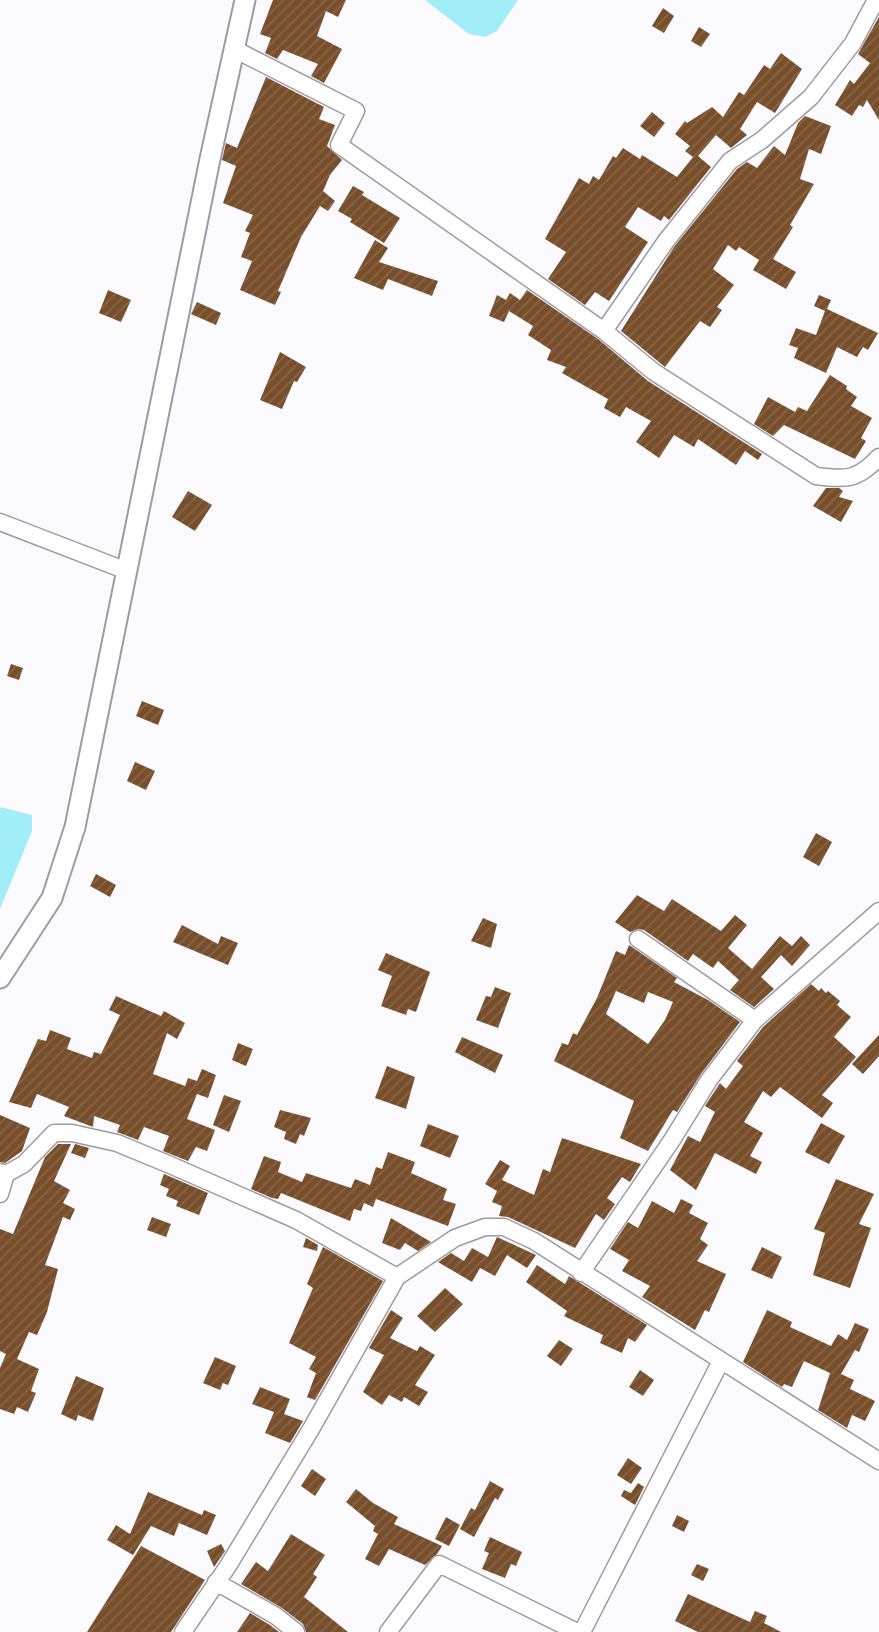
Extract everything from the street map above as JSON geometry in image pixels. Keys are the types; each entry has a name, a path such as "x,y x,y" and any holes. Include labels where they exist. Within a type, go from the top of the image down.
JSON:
{"street":[{"path":"0,978 52,898 75,827 245,0"},
{"path":"604,331 666,242 730,161 762,139 811,97 853,43 876,0"},
{"path":"234,49 356,111 339,145 604,331 654,372 816,476 846,480 871,466 879,457"},
{"path":"0,522 127,570"},
{"path":"580,1273 672,1140 709,1080 755,1020 879,911"},
{"path":"638,939 755,1020"},
{"path":"0,1195 3,1173 24,1164 54,1133 72,1133 117,1143 296,1220 397,1277"},
{"path":"183,1632 312,1429 397,1277 456,1238 485,1227 504,1227 534,1241 580,1273 879,1461"},
{"path":"388,1632 439,1564 580,1632 722,1361"},
{"path":"216,1582 276,1616 296,1632"}],"water":[{"path":"425,0 518,0 497,31 485,37 469,34"},
{"path":"0,807 32,815 32,831 0,909"}],"building":[{"path":"273,0 346,0 338,17 326,11 317,36 342,49 324,83 311,76 318,64 283,50 277,59 265,53 271,38 260,34"},
{"path":"663,8 674,16 664,33 652,26"},
{"path":"879,17 879,120 867,100 863,107 859,105 852,116 835,105 850,80 854,84 870,63 858,54"},
{"path":"699,27 710,34 701,47 691,41"},
{"path":"781,53 802,69 775,113 757,102 740,129 747,135 731,148 716,135 698,156 711,167 669,220 664,216 661,221 638,207 625,227 648,242 609,301 595,292 585,305 548,279 566,252 545,239 579,178 589,184 593,176 599,180 613,156 616,158 623,148 640,159 642,155 677,177 693,157 685,151 690,146 675,134 685,121 687,123 712,107 723,117 739,92 744,95 764,65 770,69"},
{"path":"266,77 324,107 319,119 335,125 327,146 342,160 330,175 323,191 335,201 328,211 320,206 301,237 278,291 281,292 275,305 240,290 252,261 241,257 250,233 245,231 253,215 223,203 236,166 222,160 226,143 237,148"},
{"path":"652,112 665,123 654,137 640,126"},
{"path":"805,116 831,126 821,154 809,149 800,179 814,184 790,225 793,227 773,259 796,272 786,289 753,270 759,260 739,247 736,251 728,245 713,269 734,285 717,307 722,310 710,327 700,321 665,367 621,331 674,247 737,169 747,162 757,168 774,146 785,155 798,123"},
{"path":"353,186 364,192 362,195 400,218 384,243 350,222 352,219 338,211"},
{"path":"375,240 388,248 379,262 438,281 432,296 388,279 383,290 354,278"},
{"path":"108,290 131,300 121,322 99,313"},
{"path":"527,290 598,339 648,381 762,454 758,460 745,451 736,465 698,439 694,447 674,435 659,458 636,442 651,421 626,407 620,417 604,408 608,399 562,373 566,367 547,360 551,350 528,335 533,326 509,311 504,322 489,316 497,295 506,300 510,293 520,300"},
{"path":"819,295 831,300 827,309 878,333 868,350 863,347 857,357 837,347 826,373 794,358 798,348 789,345 796,328 816,335 825,311 814,306"},
{"path":"197,302 221,313 216,325 191,314"},
{"path":"280,352 306,367 297,382 294,381 282,409 260,400"},
{"path":"830,375 847,386 846,389 857,397 851,406 872,418 861,438 866,441 855,459 784,425 773,436 754,424 768,397 795,412 798,407 807,411"},
{"path":"826,488 839,488 843,491 839,497 853,501 841,522 813,506"},
{"path":"188,491 212,505 195,531 172,517"},
{"path":"11,664 23,668 19,680 7,676"},
{"path":"142,701 164,710 158,725 136,716"},
{"path":"135,762 155,771 146,790 127,781"},
{"path":"816,833 832,842 819,866 803,857"},
{"path":"96,874 116,885 110,897 90,886"},
{"path":"637,895 664,911 672,899 721,931 735,915 747,925 728,948 752,969 780,936 792,946 801,936 810,945 792,966 781,955 761,977 774,989 754,1007 730,990 739,980 718,961 713,968 693,954 688,961 644,930 630,932 615,922"},
{"path":"483,918 497,924 491,948 471,941"},
{"path":"182,925 218,944 221,936 238,943 228,965 173,942"},
{"path":"629,945 677,978 674,982 708,1000 740,1022 701,1074 677,1112 673,1110 648,1151 620,1138 634,1101 554,1061 562,1043 568,1045 573,1033 577,1035 597,998 616,951 625,955","holes":["616,991 644,1003 648,992 673,1002 665,1020 648,1044 606,1014"]},
{"path":"386,953 430,972 416,1012 408,1009 406,1015 381,1006 392,976 378,970"},
{"path":"811,984 819,991 821,988 826,993 828,991 840,1001 837,1005 851,1017 834,1037 856,1057 822,1095 833,1103 822,1118 780,1087 771,1097 763,1091 744,1122 763,1133 750,1156 762,1162 756,1174 715,1153 696,1190 670,1170 688,1136 700,1142 715,1112 705,1106 720,1083 726,1089 743,1066 737,1061 763,1027"},
{"path":"495,987 511,993 498,1028 476,1020 486,996 491,997"},
{"path":"116,996 161,1016 164,1011 185,1023 177,1039 167,1033 153,1074 185,1086 188,1078 197,1081 202,1069 216,1075 208,1098 197,1094 187,1119 215,1130 207,1151 196,1147 188,1161 163,1151 169,1136 144,1127 138,1140 117,1132 120,1125 94,1116 93,1127 64,1116 69,1107 37,1094 31,1108 9,1102 38,1039 46,1041 50,1030 71,1038 67,1049 92,1058 94,1052 101,1054 120,1015 109,1010"},
{"path":"879,1035 879,1056 863,1074 852,1064"},
{"path":"462,1037 503,1055 495,1073 455,1052"},
{"path":"238,1043 253,1049 246,1066 232,1060"},
{"path":"387,1066 415,1077 406,1109 375,1098"},
{"path":"224,1095 241,1101 229,1132 213,1125"},
{"path":"280,1110 311,1118 304,1136 300,1134 296,1144 284,1139 286,1132 274,1127"},
{"path":"0,1115 30,1128 22,1151 5,1163 0,1162"},
{"path":"821,1123 845,1136 829,1164 805,1152"},
{"path":"428,1124 459,1136 450,1158 420,1146"},
{"path":"562,1138 641,1164 630,1182 622,1177 607,1198 615,1204 604,1220 596,1214 575,1248 508,1217 499,1216 502,1206 492,1202 497,1191 485,1184 500,1160 510,1166 502,1180 534,1195 543,1169 550,1172"},
{"path":"58,1144 71,1144 54,1181 70,1190 63,1203 75,1209 70,1220 63,1217 45,1265 58,1269 47,1312 37,1335 29,1332 17,1359 39,1369 31,1391 36,1393 28,1412 17,1407 14,1414 0,1409 0,1368 6,1354 0,1351 0,1229 13,1234 45,1157"},
{"path":"75,1144 89,1148 85,1158 71,1153"},
{"path":"388,1152 415,1162 411,1173 447,1189 443,1200 456,1204 448,1226 376,1199 373,1207 364,1203 361,1211 354,1209 350,1221 281,1193 278,1199 251,1189 264,1156 281,1162 278,1172 302,1182 306,1173 351,1188 355,1179 370,1185 376,1167 382,1169"},
{"path":"164,1174 208,1193 199,1215 176,1206 178,1201 166,1196 169,1189 160,1185"},
{"path":"836,1179 874,1194 859,1224 871,1228 850,1288 813,1275 825,1233 814,1229"},
{"path":"681,1199 693,1205 689,1213 708,1223 700,1239 708,1245 697,1261 726,1274 709,1312 705,1310 695,1330 642,1297 650,1286 622,1271 629,1260 610,1249 628,1222 638,1228 652,1201 674,1213"},
{"path":"152,1217 171,1224 166,1237 147,1230"},
{"path":"391,1218 431,1242 418,1251 405,1243 400,1250 382,1243"},
{"path":"497,1237 536,1255 527,1268 507,1255 495,1276 480,1268 472,1282 438,1262 451,1253 464,1261 472,1248 488,1257"},
{"path":"306,1238 318,1245 317,1251 303,1247"},
{"path":"323,1247 383,1281 315,1400 307,1397 316,1373 309,1369 316,1357 289,1343 313,1288 307,1284"},
{"path":"762,1247 782,1257 772,1279 751,1270"},
{"path":"537,1265 565,1284 569,1276 647,1325 635,1342 628,1338 622,1353 600,1343 603,1335 564,1316 567,1311 526,1282"},
{"path":"445,1288 463,1304 435,1332 417,1316"},
{"path":"391,1310 403,1318 390,1338 417,1351 420,1346 435,1355 415,1385 428,1392 419,1406 404,1397 402,1402 389,1395 382,1405 363,1392 384,1355 369,1348"},
{"path":"767,1310 792,1322 790,1327 831,1346 838,1334 847,1340 855,1323 869,1329 859,1352 855,1350 841,1374 854,1380 850,1389 875,1401 865,1421 852,1415 847,1428 818,1410 830,1373 804,1361 792,1387 784,1384 782,1387 743,1362"},
{"path":"559,1340 573,1349 561,1366 547,1356"},
{"path":"215,1357 236,1366 228,1385 223,1383 220,1390 203,1383"},
{"path":"640,1370 654,1380 643,1396 629,1387"},
{"path":"76,1376 104,1388 93,1421 78,1415 76,1421 61,1414"},
{"path":"260,1387 290,1399 284,1414 303,1421 290,1443 265,1433 274,1412 252,1404"},
{"path":"628,1458 642,1468 631,1484 617,1475"},
{"path":"312,1469 326,1479 315,1496 301,1486"},
{"path":"490,1481 504,1489 498,1500 495,1498 474,1537 460,1529 471,1508 475,1510"},
{"path":"638,1483 644,1487 635,1505 621,1496 624,1490 631,1493"},
{"path":"356,1489 373,1503 398,1517 394,1524 442,1546 437,1554 425,1565 389,1549 379,1566 365,1559 378,1534 373,1531 375,1526 346,1502"},
{"path":"148,1492 202,1515 204,1510 216,1515 207,1535 179,1523 174,1536 151,1526 133,1555 107,1540 116,1525 130,1534"},
{"path":"677,1515 689,1521 684,1532 672,1526"},
{"path":"446,1517 460,1525 449,1546 435,1539"},
{"path":"291,1534 325,1555 313,1574 317,1577 304,1597 348,1632 306,1632 303,1624 282,1608 241,1584 256,1562 268,1571"},
{"path":"490,1537 522,1552 516,1566 511,1564 505,1578 482,1569 489,1553 484,1551"},
{"path":"221,1544 225,1551 214,1567 207,1551"},
{"path":"141,1546 205,1580 171,1632 87,1632"},
{"path":"697,1564 709,1569 703,1581 691,1575"},
{"path":"688,1594 750,1622 755,1611 767,1616 764,1623 781,1632 698,1632 675,1621"},
{"path":"250,1613 270,1625 279,1632 237,1632"}]}
